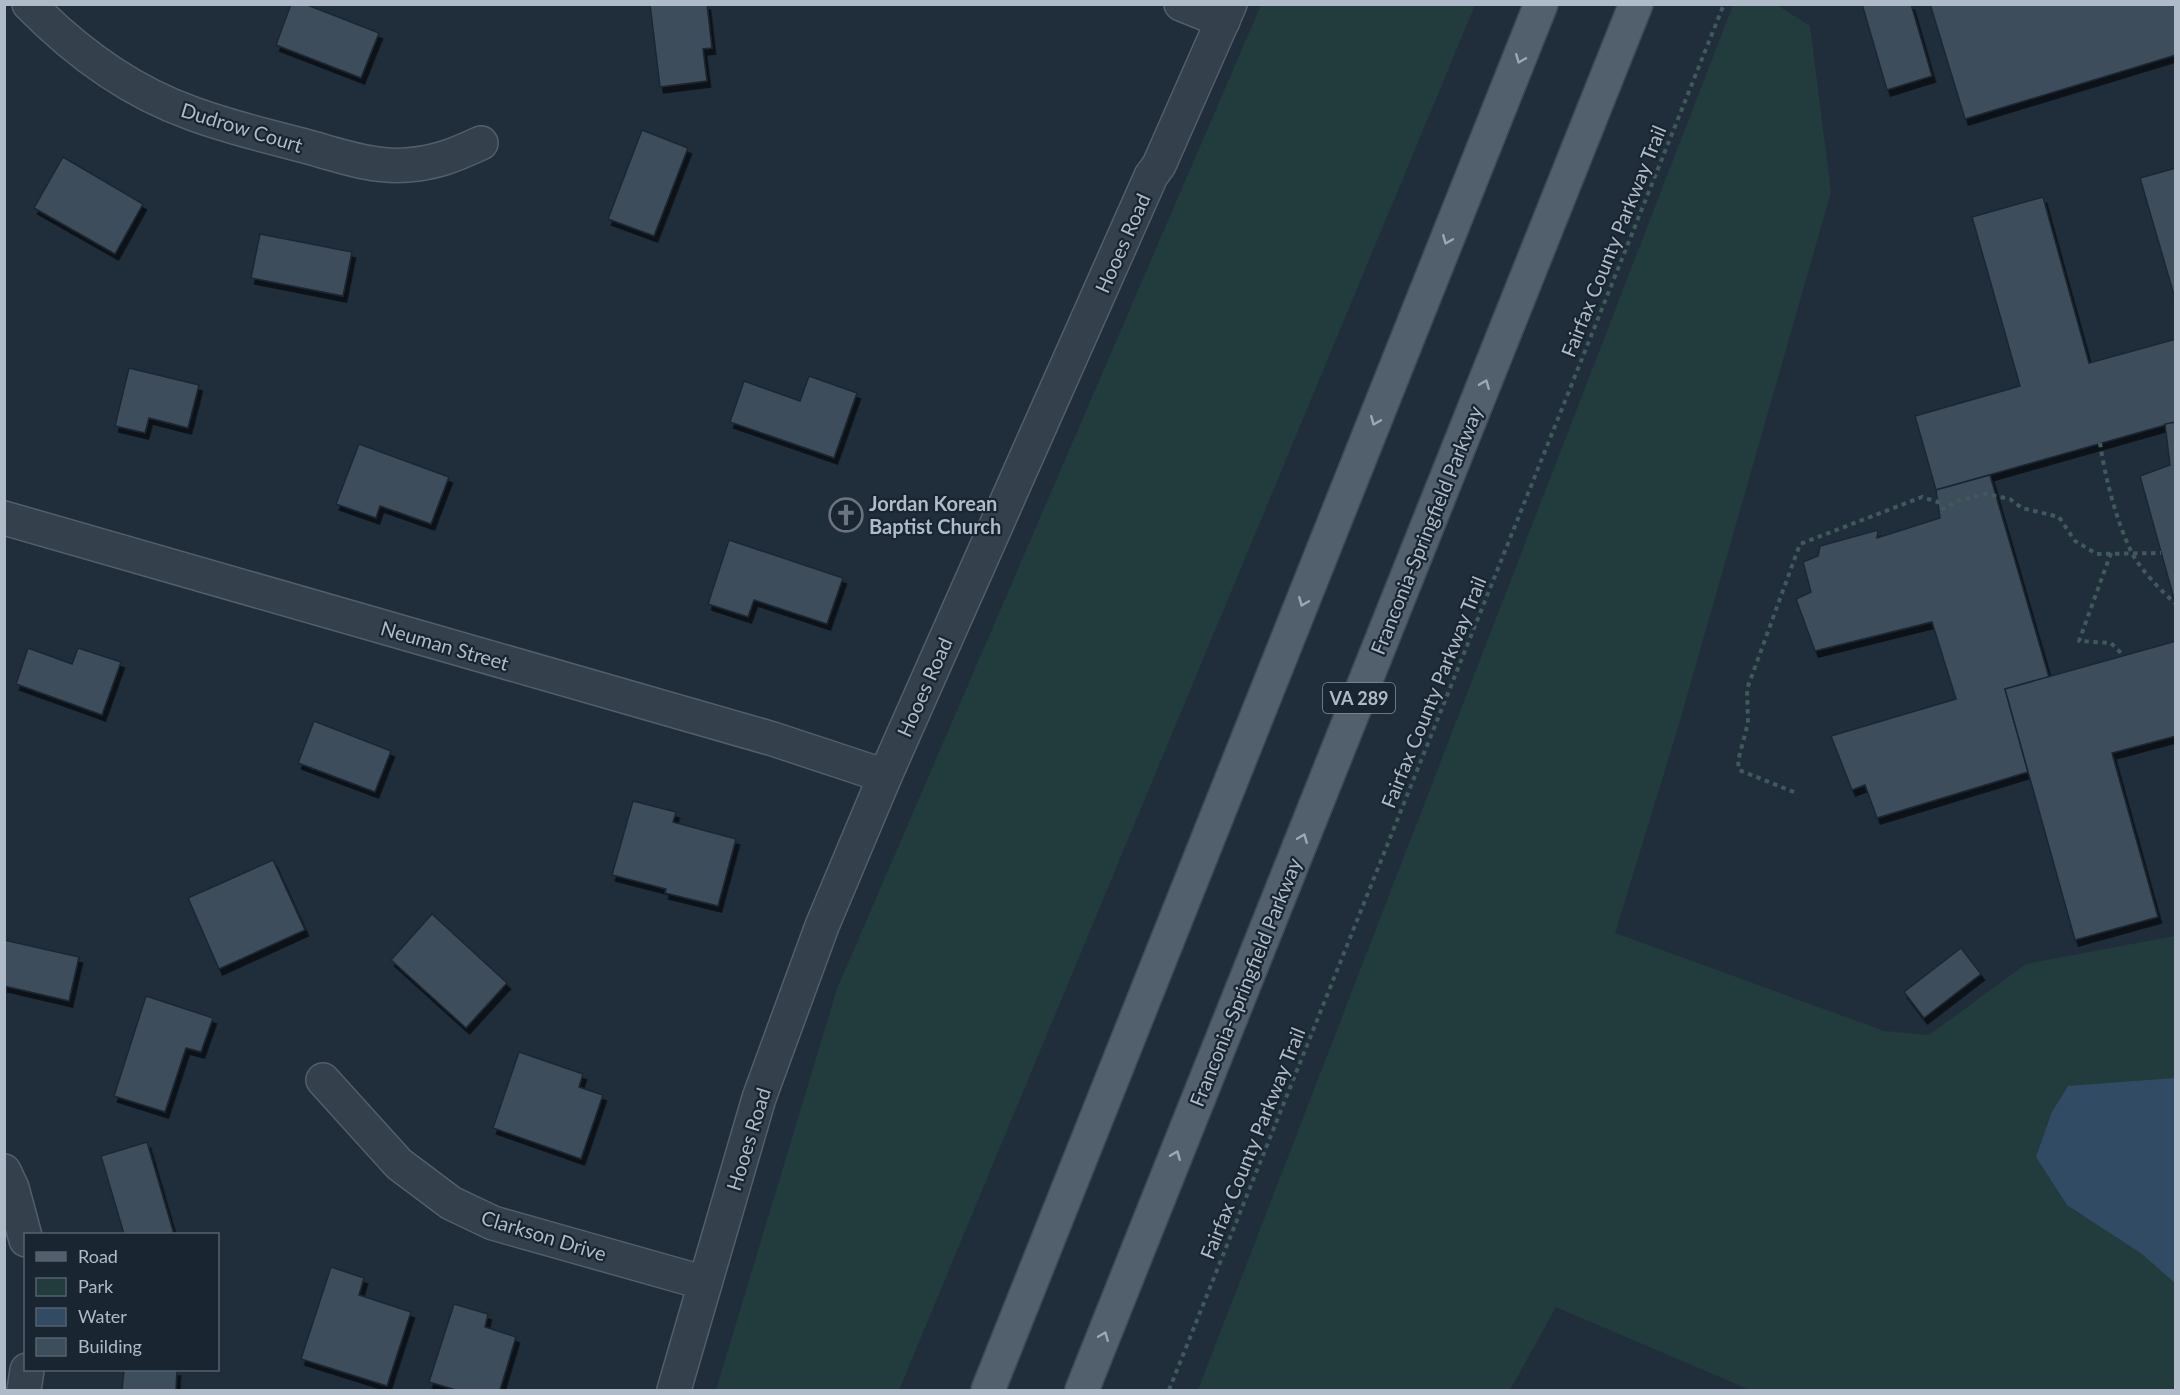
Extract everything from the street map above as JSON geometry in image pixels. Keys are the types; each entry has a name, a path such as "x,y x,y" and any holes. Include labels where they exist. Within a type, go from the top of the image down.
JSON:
{"main road":[{"path":"988,1390 1541,4"},
{"name":"Franconia-Springfield Parkway","path":"1082,1390 1636,4"}],"street":[{"name":"Dudrow Court","path":"29,4 52,27 109,72 168,104 232,127 376,164 405,165 440,161 481,143"},
{"path":"1181,4 1226,13"},
{"name":"Hooes Road","path":"674,1390 759,1098 822,926 885,776 1151,176 1159,165 1226,13"},
{"name":"Neuman Street","path":"4,518 773,739 885,776"},
{"name":"Clarkson Drive","path":"323,1080 399,1164 451,1203 494,1222 705,1283"},
{"path":"4,1171 12,1188 24,1233"},
{"path":"24,1390 27,1371"}],"path":[{"name":"Fairfax County Parkway Trail","path":"1169,1390 1724,4"},
{"path":"2100,443 2105,476 2131,552 2163,593 2175,604"},
{"path":"1794,792 1739,770 1738,761 1748,723 1747,689 1800,544 1922,497 1938,502 1943,509 1960,500 1986,494 2010,499 2022,508 2060,517 2075,541 2097,554 2161,552"},
{"path":"2111,553 2079,641 2111,643 2124,656"}],"green space":[{"path":"1261,5 1475,5 899,1390 716,1390 837,989"},
{"path":"1733,5 1777,5 1810,26 1831,192 1676,734 1615,933 1884,1031 1929,1035 2026,964 2175,936 2175,1390 1750,1390 1556,1307 1510,1390 1198,1390"}],"water":[{"path":"2176,1078 2175,1283 2142,1254 2067,1205 2036,1157 2052,1112 2068,1086"}],"building":[{"path":"291,4 305,4 379,33 361,78 276,45"},
{"path":"650,4 707,4 712,48 703,49 707,81 660,87"},
{"path":"1862,4 1911,4 1932,76 1887,90"},
{"path":"1930,4 2176,4 2176,55 1965,119"},
{"path":"642,130 688,148 654,236 608,219"},
{"path":"63,157 143,204 115,254 34,208"},
{"path":"2176,168 2176,302 2140,178"},
{"path":"2043,197 2089,363 2176,339 2176,422 1936,490 1915,416 2020,386 1972,217"},
{"path":"260,234 352,252 343,296 251,278"},
{"path":"129,368 199,385 188,428 149,418 145,433 115,426"},
{"path":"809,376 857,393 834,458 730,422 744,381 800,401"},
{"path":"2176,422 2176,606 2140,476 2170,465 2165,424"},
{"path":"359,444 449,477 431,524 380,506 376,518 336,504"},
{"path":"1990,475 2049,677 2005,689 2028,772 1877,818 1865,785 1852,790 1831,736 1956,699 1932,622 1815,651 1796,599 1811,592 1803,562 1818,556 1820,546 1878,530 1877,538 1940,518 1936,490"},
{"path":"729,540 843,578 827,624 754,600 748,617 708,604"},
{"path":"2176,641 2176,736 2112,753 2158,917 2075,940 2005,689"},
{"path":"28,648 72,664 78,648 121,662 102,715 16,684"},
{"path":"314,721 391,751 375,792 298,763"},
{"path":"633,801 676,812 673,822 736,839 718,906 665,893 666,889 612,875"},
{"path":"273,860 305,930 219,969 188,898"},
{"path":"432,914 507,983 466,1028 391,960"},
{"path":"4,940 79,957 69,1001 4,986"},
{"path":"1961,948 1981,974 1924,1018 1904,992"},
{"path":"146,996 213,1018 201,1052 186,1048 165,1112 114,1096"},
{"path":"519,1052 583,1074 579,1087 603,1095 581,1159 493,1128"},
{"path":"147,1142 174,1233 124,1233 101,1156"},
{"path":"331,1267 364,1278 359,1295 411,1312 387,1386 301,1359"},
{"path":"454,1304 488,1314 485,1327 516,1337 500,1390 456,1390 429,1382"},
{"path":"124,1371 177,1371 176,1390 122,1390"}],"place":[{"name":"Jordan Korean Baptist Church","path":"846,515"}]}
